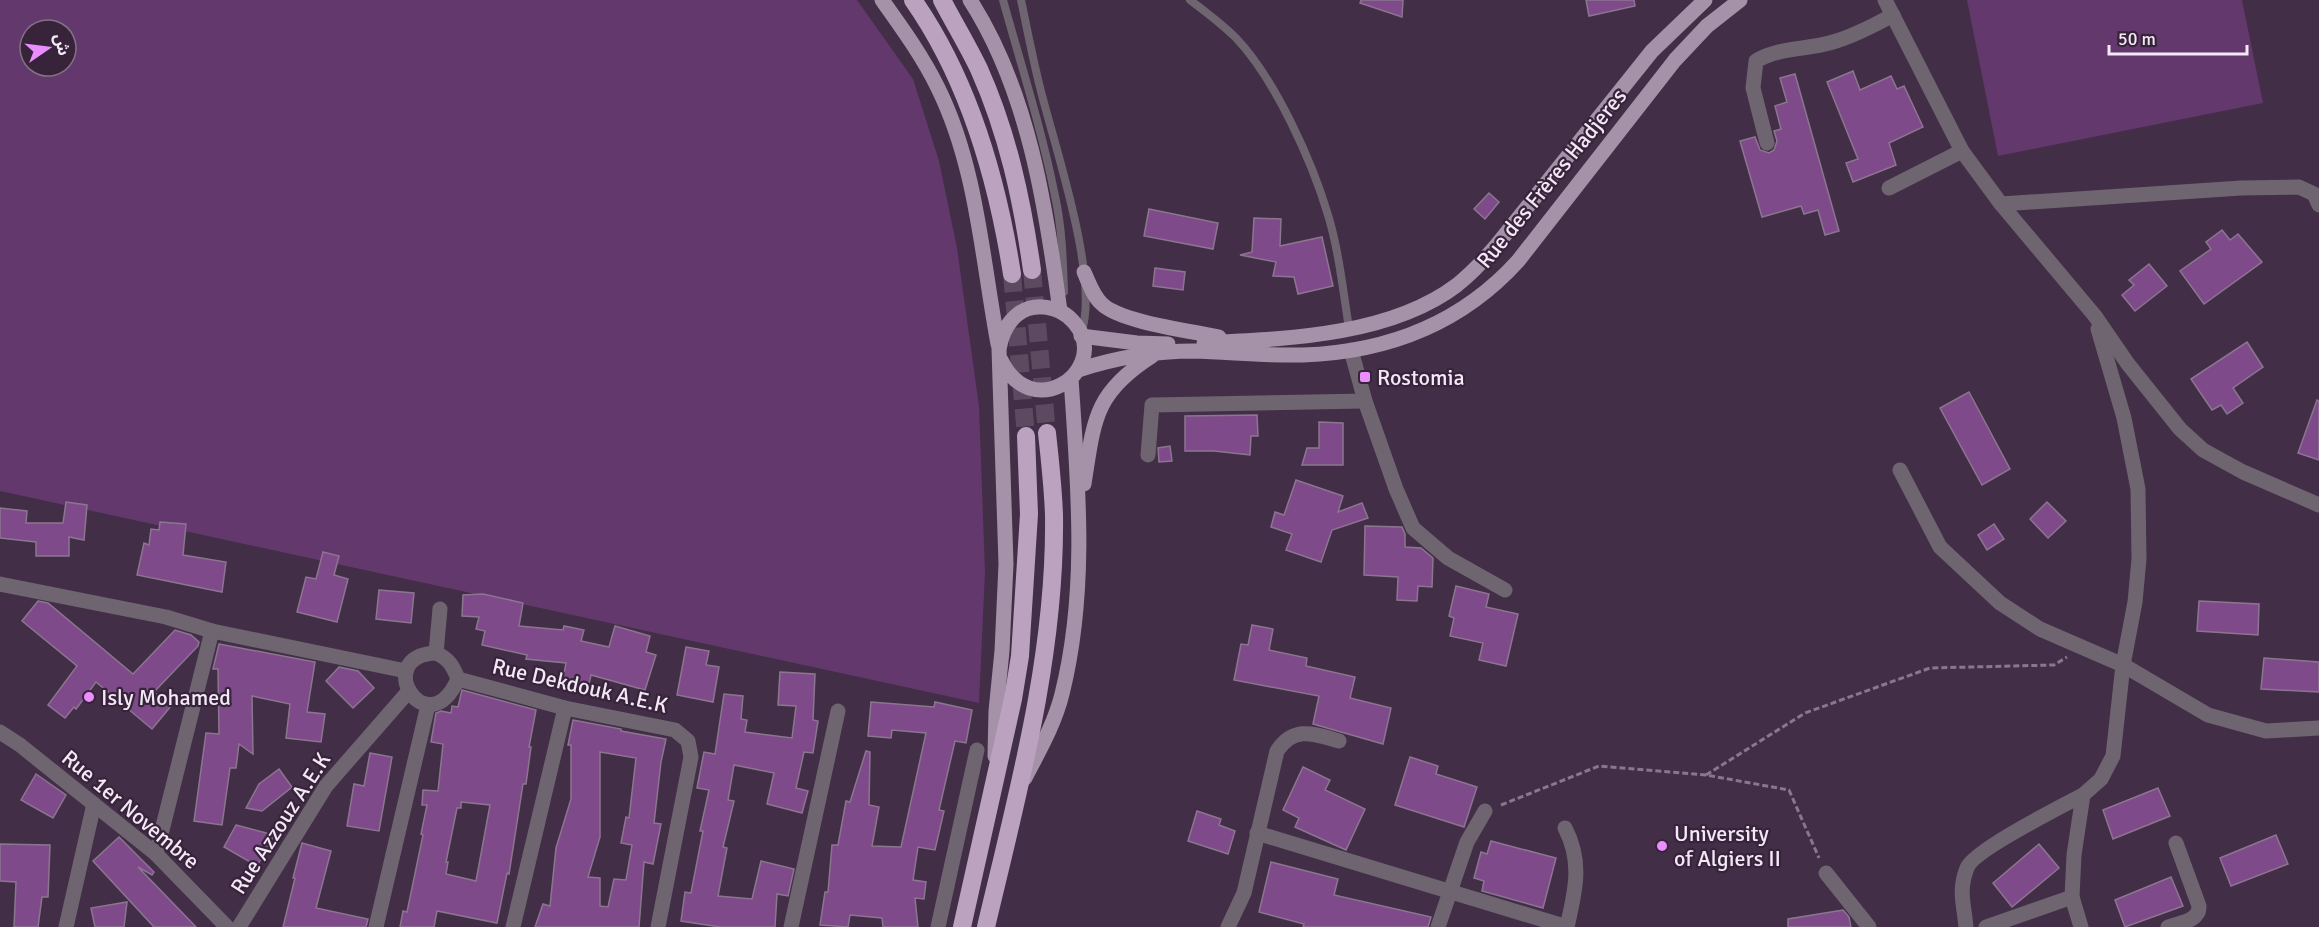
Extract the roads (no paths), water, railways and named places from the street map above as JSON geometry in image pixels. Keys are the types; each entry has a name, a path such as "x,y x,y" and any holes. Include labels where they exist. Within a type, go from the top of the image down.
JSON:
{"highway":[{"path":"913,0 942,47 974,119 1004,220 1012,274"},
{"path":"942,0 978,68 995,107 1013,164 1023,207 1032,270"},
{"path":"986,927 1019,791 1038,694 1046,637 1054,516 1047,433"},
{"path":"962,927 1012,699 1024,620 1029,514 1026,436"}],"main road":[{"path":"882,0 910,40 939,89 963,154 977,214 1000,354 1006,564 994,779"},
{"path":"970,0 993,40 1008,76 1028,138 1041,191 1062,312"},
{"path":"1081,335 1128,342 1165,344 1300,336 1349,328 1392,317 1427,303 1456,285 1478,267 1652,51 1705,0"},
{"name":"Rue des Frères Hadjeres","path":"1074,374 1117,359 1157,354 1192,351 1301,355 1352,350 1402,338 1454,315 1500,281 1675,60 1707,26 1740,0"},
{"path":"1084,272 1094,293 1109,310 1130,317 1239,341"},
{"path":"1046,307 1062,312 1074,322 1081,335 1082,359 1074,374 1060,386 1049,390 1030,389 1014,381 1006,371 1000,354 1005,328 1019,313 1032,308 1046,307"},
{"path":"1080,513 1092,432 1103,400 1122,378 1157,354"},
{"path":"1019,791 1046,736 1061,696 1074,636 1080,513 1074,374"}],"street":[{"path":"1885,0 1962,151 2001,204 2095,316 2128,364 2180,429 2203,450 2243,472 2319,505"},
{"path":"1767,143 1753,88 1756,62 1768,53 1812,47 1840,40 1857,34 1893,15"},
{"path":"1889,189 1962,151"},
{"path":"2001,204 2241,188 2299,187 2314,194 2319,205"},
{"path":"1966,927 1961,891 1968,865 1995,845 2083,795 2101,778 2113,756 2123,665 2136,591 2139,559 2138,489 2124,418 2095,316"},
{"path":"1352,350 1365,401 1395,489 1413,528 1448,558 1505,590"},
{"path":"1148,455 1152,405 1365,401"},
{"path":"1900,470 1940,547 2000,603 2040,629 2123,665 2208,715 2266,731 2319,728"},
{"path":"0,584 166,617 212,631 406,671"},
{"path":"436,653 440,609"},
{"path":"156,854 212,631"},
{"path":"436,653 452,664 458,679 451,694 441,702 428,705 417,701 408,692 405,681 406,671 412,660 423,654 436,653"},
{"name":"Rue Dekdouk A.E.K","path":"458,679 565,708 675,730 688,741 691,757 658,927"},
{"name":"Rue Azzouz A.E.K","path":"239,927 326,786 408,692"},
{"path":"376,927 428,705"},
{"path":"513,927 565,708"},
{"path":"791,927 838,711"},
{"name":"Rue 1er Novembre","path":"0,732 20,745 156,854 227,927"},
{"path":"1228,927 1244,893 1274,760 1282,743 1298,734 1307,733 1339,741"},
{"path":"938,927 977,750"},
{"path":"2081,927 2072,897 2074,855 2083,795"},
{"path":"66,927 93,804"},
{"path":"1438,927 1471,832 1485,811"},
{"path":"1257,833 1567,927 1577,882 1577,867 1573,846 1564,828"},
{"path":"2168,927 2196,917 2200,912 2176,843"},
{"path":"1826,873 1869,927"},
{"path":"1986,927 2072,897"}],"lane":[{"path":"1003,0 1056,197 1062,241 1062,312"},
{"path":"1021,0 1084,272 1086,310 1081,335"},
{"path":"1190,0 1236,38 1248,53 1269,85 1300,141 1329,217 1349,328"}],"tunnel":[{"path":"1032,270 1047,433"},
{"path":"1012,274 1026,436"}],"place":[{"name":"Rostomia","path":"1365,377"},
{"name":"Isly Mohamed","path":"89,697"},
{"name":"University of Algiers II","path":"1662,846"}]}
